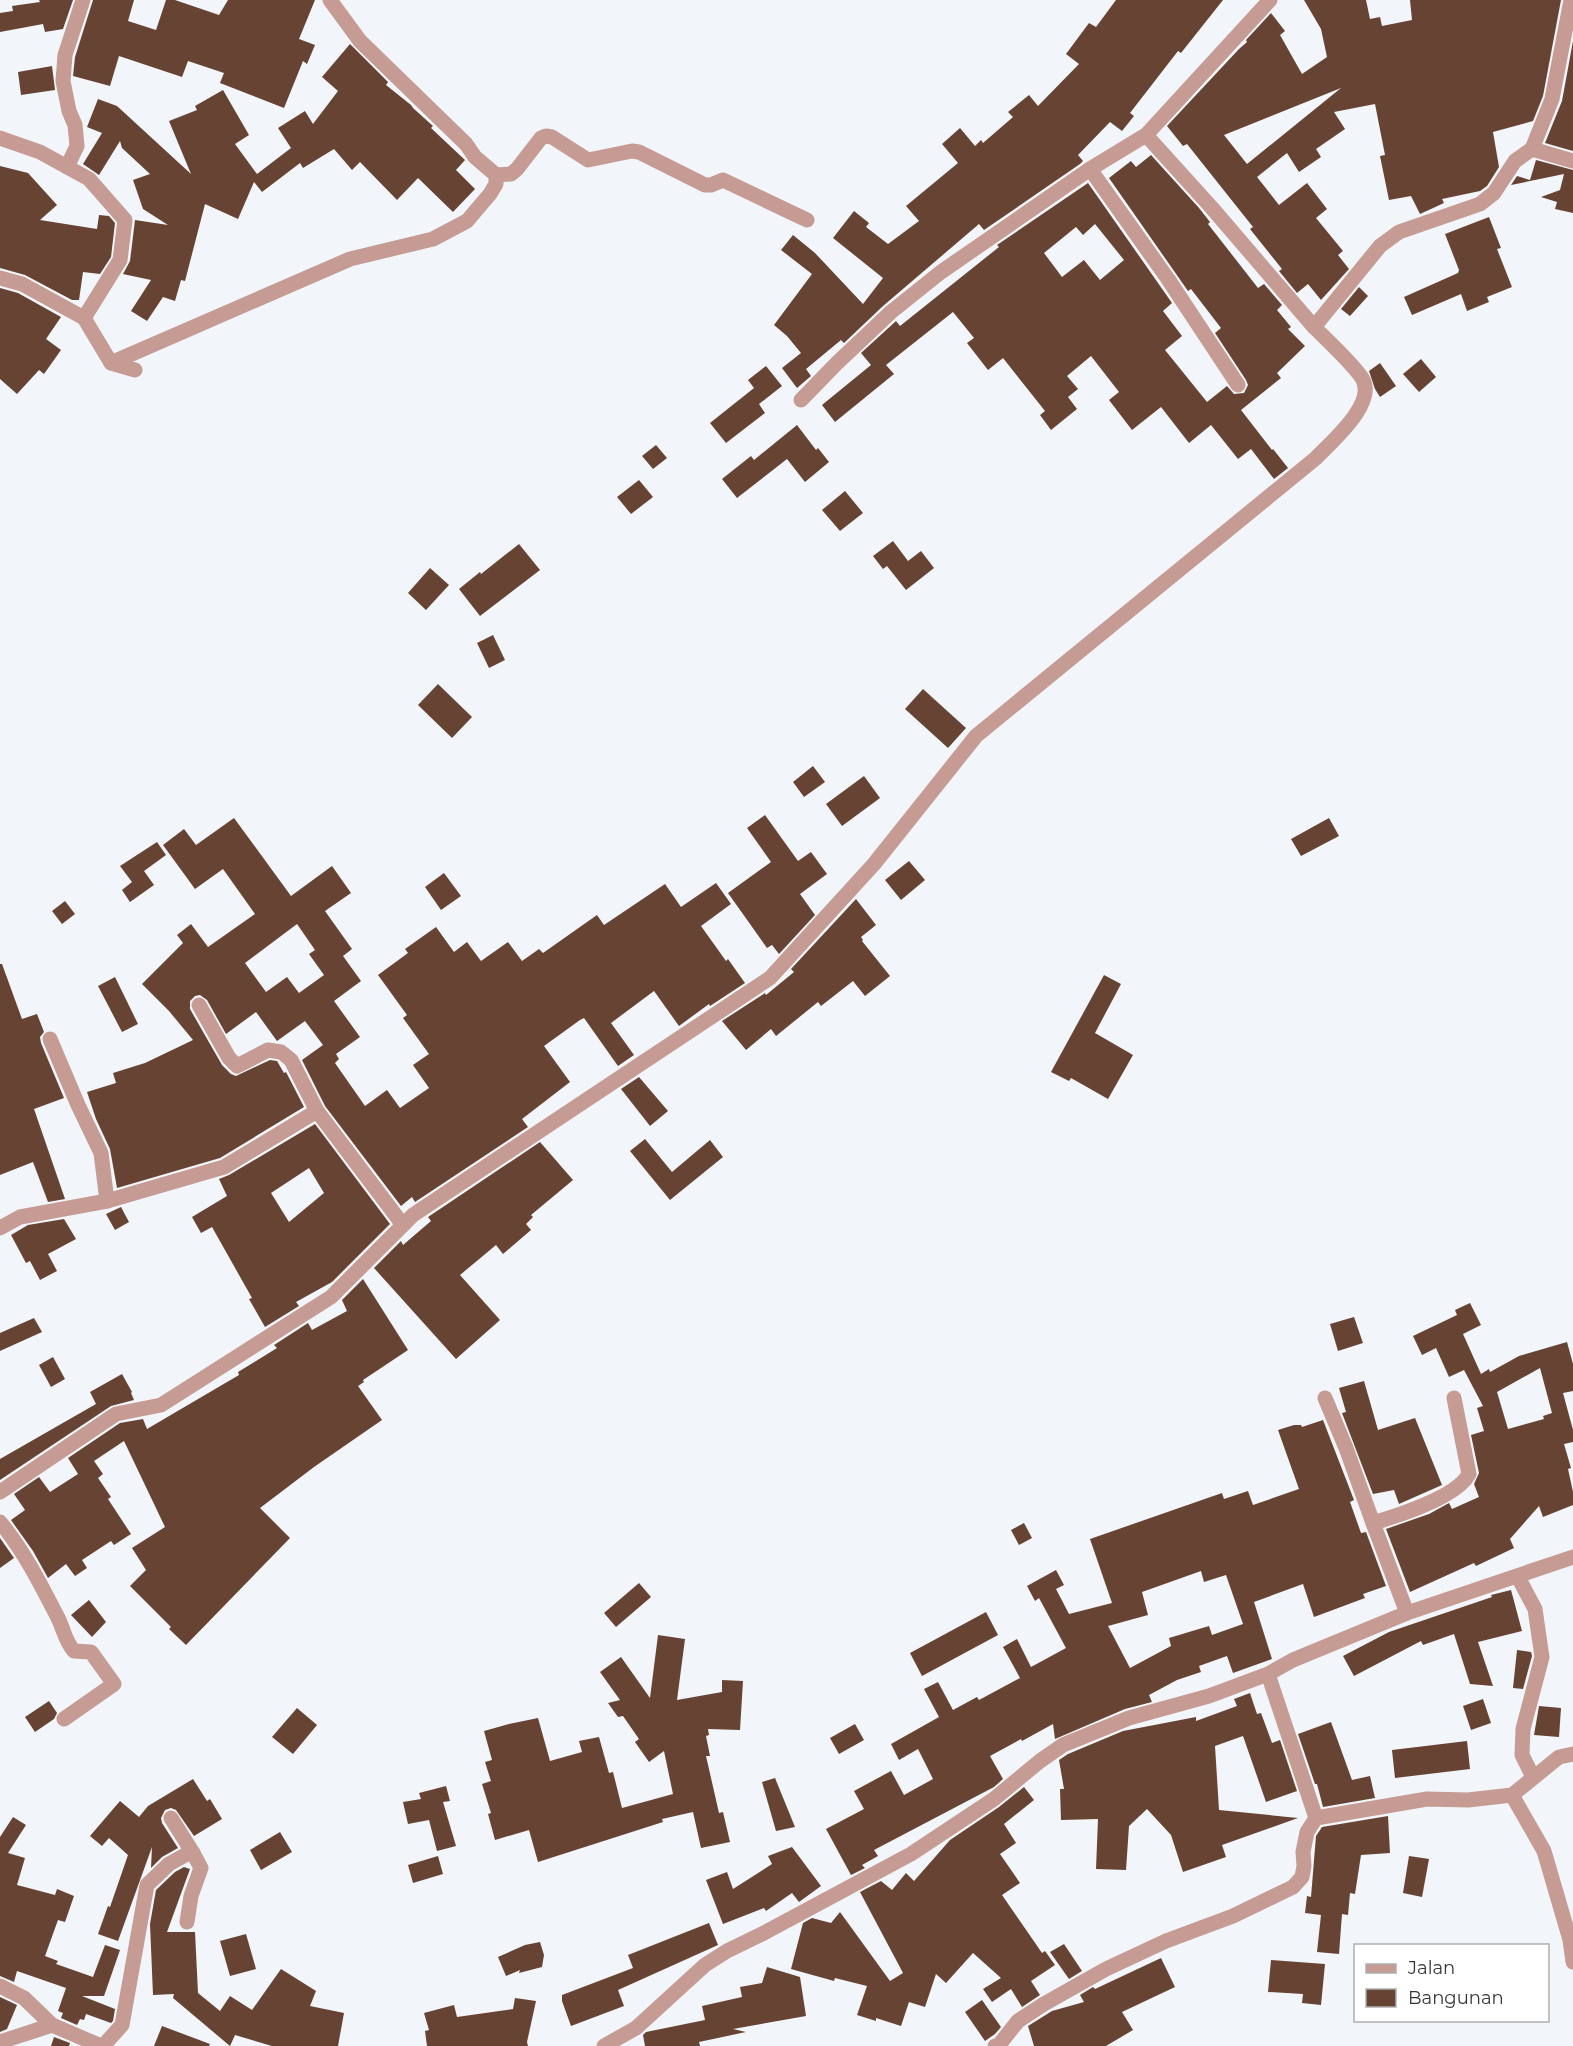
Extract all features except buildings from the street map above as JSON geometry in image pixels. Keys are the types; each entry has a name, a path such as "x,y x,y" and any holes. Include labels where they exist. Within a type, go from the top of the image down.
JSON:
{"street":[{"path":"67,167 77,146 75,124 69,111 63,81 65,55 83,0"},
{"path":"330,0 360,41 466,144 475,157 496,175 511,174 517,170 541,138 546,136 552,137 588,160 632,151 639,152 705,185 723,180 807,220"},
{"path":"801,400 891,312 941,272 1090,169 1146,135 1270,0"},
{"path":"1314,327 1380,246 1399,232 1480,204 1494,193 1515,161 1532,149 1552,99 1571,0"},
{"path":"0,1492 116,1414 161,1406 331,1297 413,1215 770,978 874,864 976,736 1316,458 1358,413 1365,398 1364,380 1314,327 1223,220 1146,135"},
{"path":"0,138 40,152 89,179 125,220 120,260 84,318"},
{"path":"1532,149 1573,161"},
{"path":"1090,169 1168,279 1238,385"},
{"path":"111,363 350,259 433,239 466,221 490,194 496,184 496,175"},
{"path":"0,278 22,284 84,318 111,363 135,370"},
{"path":"199,1005 229,1058 237,1066 268,1050 281,1052 291,1060 317,1111 403,1225"},
{"path":"50,1039 100,1153 107,1201"},
{"path":"0,1228 20,1217 107,1201 224,1167 317,1111"},
{"path":"1325,1398 1346,1448 1407,1613"},
{"path":"1373,1523 1403,1514 1444,1495 1465,1482 1469,1474 1454,1398"},
{"path":"0,1522 17,1542 60,1620 67,1643 75,1651 91,1652 114,1684 64,1719"},
{"path":"604,2046 636,2028 705,1965 727,1951 911,1854 994,1799 1063,1745 1129,1718 1209,1696 1268,1674 1293,1660 1407,1613 1573,1557"},
{"path":"1518,1577 1535,1609 1542,1657 1523,1729 1522,1755 1533,1777"},
{"path":"1268,1674 1316,1818"},
{"path":"995,2046 999,2045 1018,2021 1106,1969 1166,1941 1233,1916 1293,1887 1302,1877 1304,1866 1302,1852 1307,1832 1316,1818 1427,1799 1468,1800 1512,1795 1559,1757 1573,1754"},
{"path":"1512,1795 1544,1851 1570,1940 1573,1962"},
{"path":"171,1818 201,1868 191,1896 187,1922"},
{"path":"0,1986 24,1998 52,2025 102,2046 122,2025 128,2002 147,1885 169,1864 193,1853"},
{"path":"0,2042 52,2025"}]}
